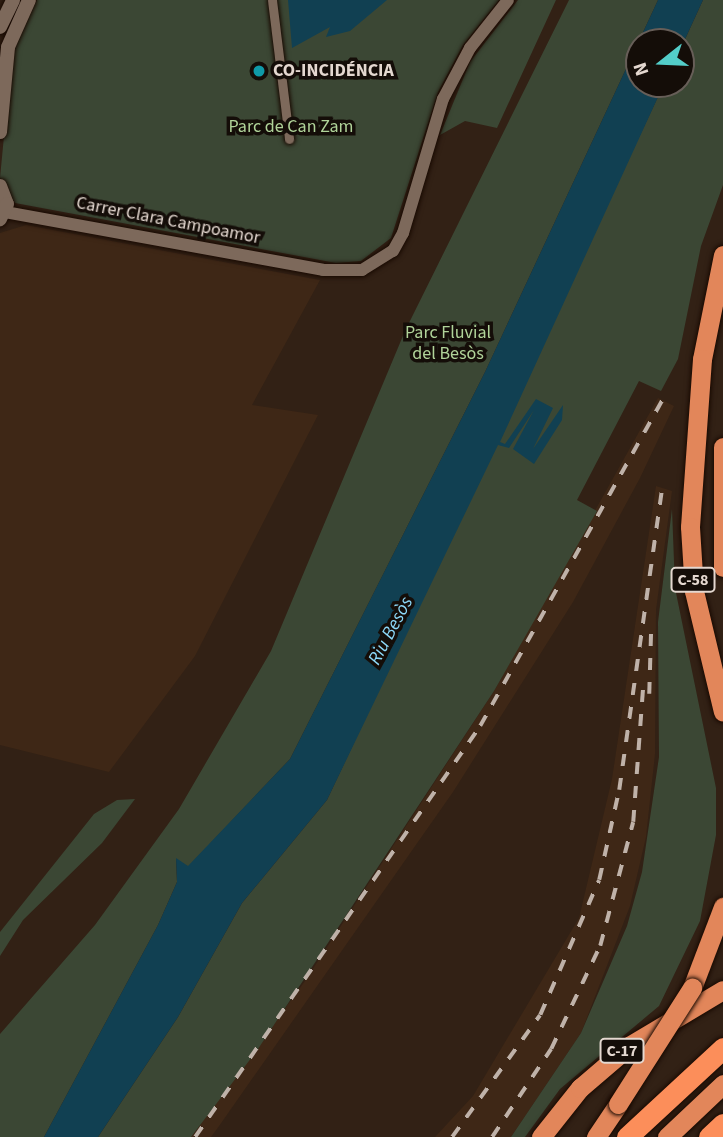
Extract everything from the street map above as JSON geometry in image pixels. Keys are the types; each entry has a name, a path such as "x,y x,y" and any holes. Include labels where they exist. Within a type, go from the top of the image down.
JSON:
{"highway":[{"name":"C-58","path":"723,255 702,359 690,508 694,590 723,712"},
{"path":"723,447 723,567"},
{"path":"596,1137 692,988 723,907"},
{"name":"C-17","path":"541,1137 580,1088 629,1046 723,990"},
{"path":"627,1137 723,1048"},
{"path":"639,1137 670,1104 723,1057"},
{"path":"667,1137 722,1085"},
{"path":"709,1137 723,1124"}],"street":[{"path":"0,27 13,0"},
{"path":"0,132 8,47 29,0"},
{"path":"272,0 289,139"},
{"name":"Carrer Clara Campoamor","path":"2,215 323,270 362,270 393,251 443,99 470,48 508,0"},
{"path":"0,186 2,215"}],"shaded area":[{"path":"26,225 320,280 252,405 318,415 195,656 109,772 0,745 0,233"},
{"path":"658,398 674,406 640,478 573,602 453,792 211,1137 191,1137 305,981 494,691"},
{"path":"656,486 672,491 656,610 655,754 646,837 630,906 581,1033 511,1137 435,1137 473,1096 579,918 612,779"}],"green space":[{"name":"Parc de Can Zam","path":"37,0 499,0 463,45 438,92 391,238 361,261 336,263 15,203 0,178 12,52"},
{"path":"518,0 556,0 497,128 465,121 440,135 470,62"},
{"name":"Parc Fluvial del Besòs","path":"569,0 658,0 645,28 625,28 625,71 485,372 290,759 188,867 176,859 177,882 158,925 44,1137 0,1137 0,1034 95,925 179,809 271,651 405,331"},
{"path":"703,0 723,0 723,185 701,246 678,359 661,391 639,381 577,500 597,511 494,691 258,1049 191,1137 98,1137 178,1017 242,903 327,800 657,98 695,98 695,28 690,28"},
{"path":"672,509 675,588 716,788 716,835 700,921 659,1006 560,1089 525,1137 511,1137 581,1033 627,926 642,872 659,757 658,622"},
{"path":"135,799 102,843 23,920 0,956 0,932 94,814 117,800"}],"water":[{"path":"288,0 387,0 350,31 326,37 330,27 292,48"},
{"path":"658,0 703,0 690,28 645,28"},
{"name":"Riu Besòs","path":"625,71 625,98 658,98 500,442 505,444 536,399 553,408 533,449 563,405 562,420 534,464 513,449 534,410 509,448 498,445 327,800 242,903 178,1017 98,1137 44,1137 158,925 177,882 176,858 188,866 290,759 485,372"}],"railway":[{"path":"195,1137 480,726 663,398"},
{"path":"452,1137 540,1015 599,880 619,790 662,487"},
{"path":"649,694 651,628"},
{"path":"492,1137 551,1049 600,946 633,822 643,685"}],"place":[{"name":"CO-INCIDÉNCIA","path":"259,71"}]}
